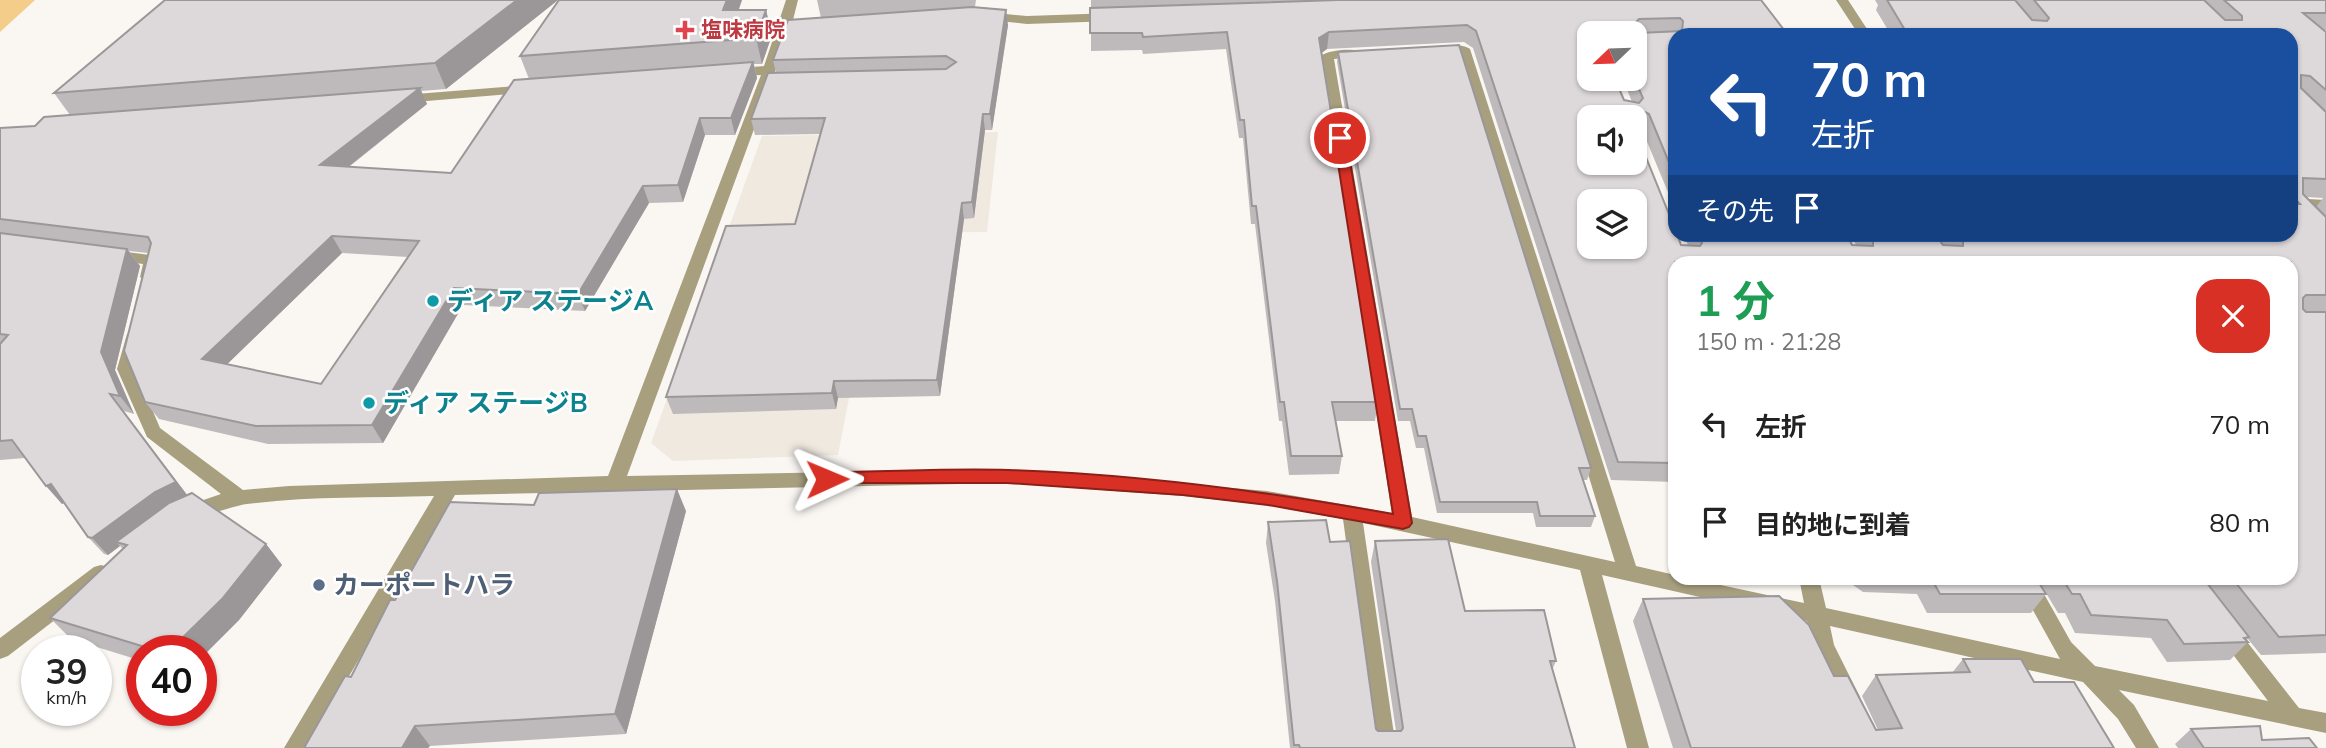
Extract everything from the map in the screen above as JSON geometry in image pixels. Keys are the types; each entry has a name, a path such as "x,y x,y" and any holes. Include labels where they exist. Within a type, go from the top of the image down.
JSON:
{"street":[{"path":"614,484 770,78 792,28 792,0"},
{"path":"1842,0 1860,28"},
{"path":"976,15 1027,20 1125,17"},
{"path":"1423,51 1464,49 1628,572"},
{"path":"1382,53 1326,56 1403,523"},
{"path":"714,74 770,78"},
{"path":"385,101 550,88"},
{"path":"2298,203 2326,205"},
{"path":"2298,210 2309,220"},
{"path":"97,253 152,260 143,296"},
{"path":"138,321 126,369 153,432 238,497"},
{"path":"167,524 208,503 238,497 449,488 1007,477 1183,489 1268,498 1403,523 1668,581"},
{"path":"295,748 449,488"},
{"path":"1352,514 1385,748"},
{"path":"1588,562 1638,748"},
{"path":"0,650 114,563"},
{"path":"1686,585 2087,674 2326,723"},
{"path":"1811,585 1824,645 1856,713"},
{"path":"2029,585 2063,648 2126,712 2148,748"},
{"path":"2211,610 2293,717"}],"shaded area":[{"path":"0,0 35,0 0,32"},
{"path":"998,132 987,232 881,233 838,455 673,461 651,443 762,136"}],"building":[{"path":"165,0 517,0 435,63 54,93"},
{"path":"559,0 727,0 723,10 766,10 756,38 520,56"},
{"path":"1338,0 1761,0 1783,28 1682,28 1683,21 1680,18 1577,21 1577,91 1620,91 1624,100 1639,103 1643,98 1640,91 1647,91 1647,33 1668,32 1668,160 1647,113 1647,105 1577,105 1577,175 1647,175 1647,160 1668,212 1668,242 1700,246 1702,242 1851,242 1852,245 1873,246 1873,242 1941,242 1943,245 1963,246 1963,242 2298,242 2298,28 1904,28 1887,0 2015,0 2032,20 2047,21 2049,18 2034,0 2204,0 2225,20 2242,20 2242,16 2224,0 2326,0 2326,13 2303,13 2326,32 2326,90 2310,76 2301,75 2301,88 2326,112 2326,179 2303,178 2303,194 2326,217 2326,295 2306,295 2303,298 2303,309 2306,312 2326,312 2326,635 2279,637 2238,585 2298,585 2298,256 1668,256 1668,463 1618,462 1476,31 1467,25 1329,32 1319,38 1378,402 1332,402 1342,456 1291,456 1284,402 1280,402 1256,206 1252,206 1244,120 1240,120 1227,32 1143,37 1142,33 1090,33 1090,8"},
{"path":"972,7 1006,10 990,114 983,114 972,202 962,203 937,380 834,381 832,393 666,397 726,226 795,224 825,118 751,119 768,73 946,69 956,62 946,56 773,60 788,20"},
{"path":"1459,45 1591,468 1579,468 1595,516 1540,516 1537,502 1440,502 1426,436 1418,436 1412,409 1400,409 1338,52"},
{"path":"753,62 731,118 700,118 678,185 643,186 578,294 454,288 372,425 256,426 145,402 124,351 151,243 148,237 0,219 0,128 35,126 44,117 420,88 320,165 451,173 514,80","holes":["332,236 419,241 321,384 202,359"]},
{"path":"0,233 127,249 101,352 120,396 110,394 176,482 155,492 92,538 88,537 51,484 46,486 12,440 0,441 0,344 8,335 0,334"},
{"path":"677,489 615,714 415,726 402,748 304,748 345,676 351,677 390,600 395,600 450,502 534,505 539,493"},
{"path":"192,493 266,544 222,599 185,635 126,635 126,641 50,618 127,545 116,542 169,503"},
{"path":"1326,520 1330,542 1350,541 1378,731 1401,731 1403,728 1375,541 1448,539 1465,611 1544,610 1556,661 1550,661 1575,748 1300,748 1299,745 1294,745 1277,581 1268,522"},
{"path":"1935,585 2040,585 2046,594 1940,594"},
{"path":"2066,585 2208,585 2249,637 2244,638 2248,642 2184,644 2167,620 2091,615 2080,594 2072,594"},
{"path":"1779,596 1809,625 1834,676 1848,676 1876,730 1902,728 1876,675 1970,672 1963,659 2021,659 2034,682 2074,682 2114,748 1691,748 1643,599"},
{"path":"2260,726 2262,740 2309,738 2317,748 2204,748 2191,729"}],"place":[{"name":"塩味病院","path":"685,30"},
{"name":"ディア ステージA","path":"433,301"},
{"name":"ディア ステージB","path":"369,403"},
{"name":"カーポートハラ","path":"319,585"}],"route":[{"path":"827,479 1007,477 1183,489 1268,498 1403,523 1340,138"}]}
